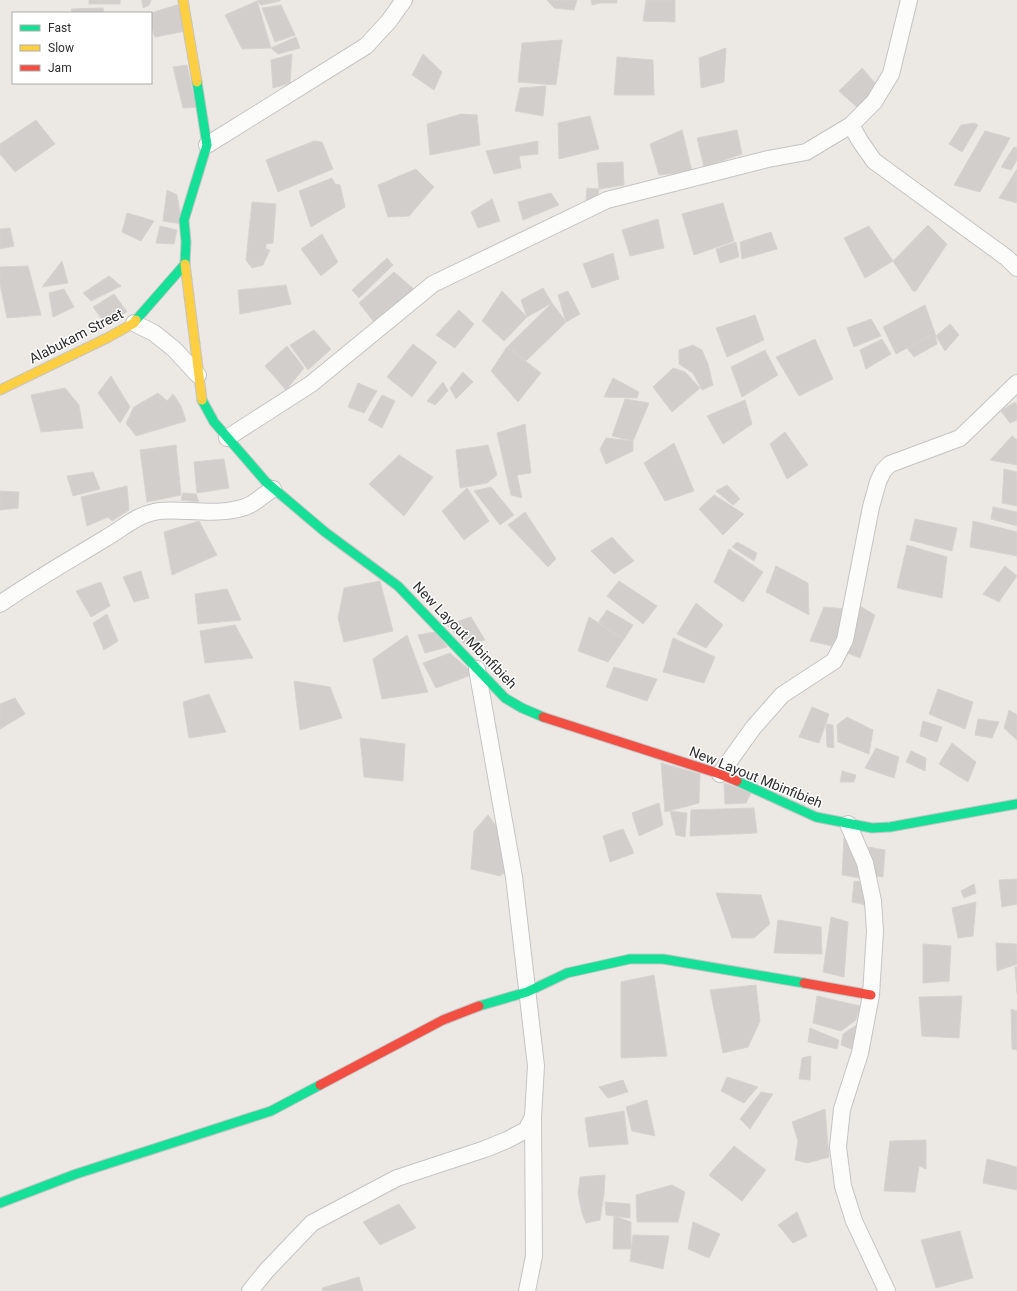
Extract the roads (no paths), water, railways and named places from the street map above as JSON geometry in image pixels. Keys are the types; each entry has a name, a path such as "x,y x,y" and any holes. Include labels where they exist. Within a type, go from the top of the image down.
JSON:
{"street":[{"path":"183,0 207,145 184,220 186,242 185,264"},
{"path":"207,145 366,46 389,21 404,0"},
{"path":"227,438 311,384 433,284 607,200 768,159 806,152 851,125 874,102 891,74 909,0"},
{"path":"851,125 874,162 1007,258 1017,268"},
{"name":"New Layout Mbinfibieh","path":"185,264 202,400 214,422 273,489 325,532 398,586 505,698 532,713 720,774 816,817 848,824 872,828 890,827 1015,804"},
{"name":"Alabukam Street","path":"0,390 107,338 134,323 185,264"},
{"path":"134,323 154,333 174,349 198,375"},
{"path":"720,774 753,728 782,695 834,661 846,640 872,507 878,482 883,471 890,464 960,438 1017,383"},
{"path":"0,604 27,585 115,533 132,521 143,516 165,510 196,512 226,511 246,507 273,489"},
{"path":"477,669 514,877 536,1066 533,1117 534,1256 527,1291"},
{"path":"848,824 865,863 873,900 875,931 871,995 860,1053 842,1109 838,1147 843,1186 854,1221 887,1291"},
{"path":"0,1203 76,1174 271,1111 443,1020 485,1004 527,992 567,973 630,959 663,959 871,995"},
{"path":"250,1291 267,1270 312,1223 397,1178 485,1148 520,1134 526,1130 533,1117"}]}
